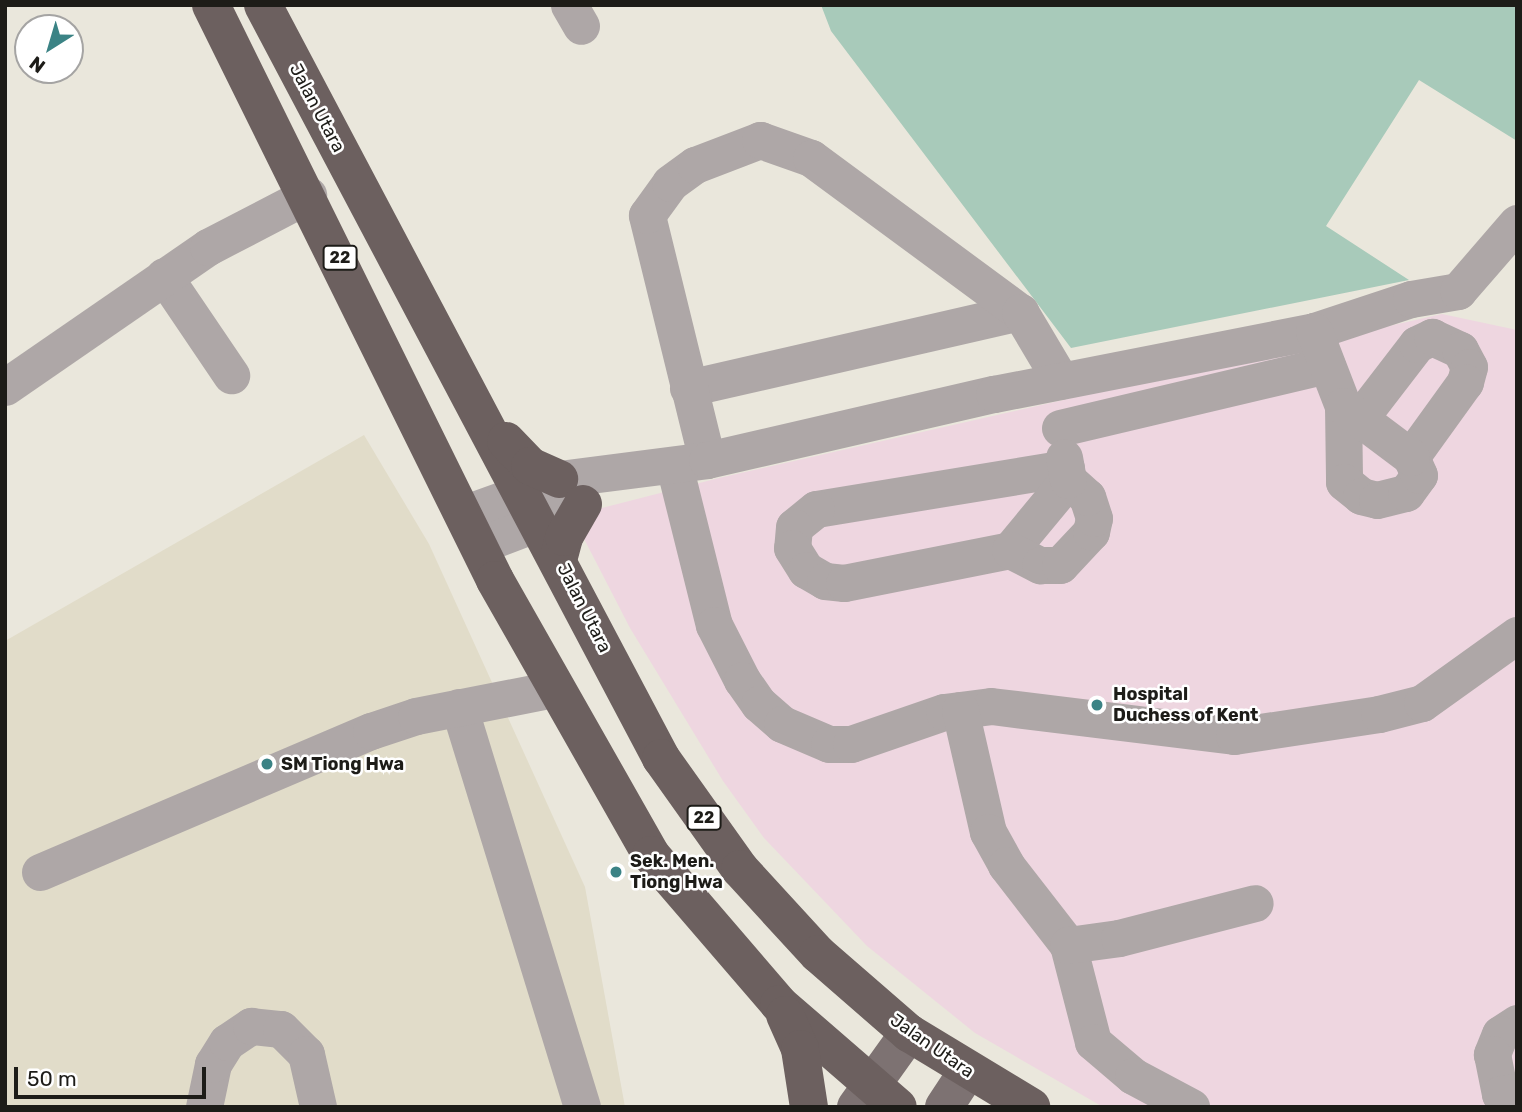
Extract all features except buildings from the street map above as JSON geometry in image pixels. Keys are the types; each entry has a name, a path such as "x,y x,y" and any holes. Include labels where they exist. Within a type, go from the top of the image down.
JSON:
{"highway":[{"name":"22","path":"211,5 308,195 471,529 554,689 651,855 779,1004 875,1100"},
{"name":"Jalan Utara","path":"263,5 463,386 541,525 661,758 740,869 818,954 909,1033 967,1072 1031,1107"},
{"path":"463,386 481,396 498,430 530,466 571,491 558,559"},
{"path":"779,1004 800,1049 809,1107"}],"main road":[{"path":"875,1100 909,1033"},
{"path":"944,1107 967,1072"}],"street":[{"path":"1067,474 816,509 800,520 790,541 806,570 825,581 844,583 1010,550 1040,565 1060,565 1091,532 1094,518 1087,497 1067,474 1056,383 1020,312 811,158 760,140 695,165 670,183 646,215 688,388 691,463 714,625 742,680 782,724 829,744 851,744 960,710 991,706 1234,736 1422,704 1517,635"},
{"path":"5,387 208,247 308,195"},
{"path":"471,529 522,491 571,491 638,472 1314,331 1411,299 1458,291 1517,223"},
{"path":"164,276 231,375"},
{"path":"688,388 1020,312"},
{"path":"1314,331 1327,365 1351,412 1410,457 1419,475 1406,493 1377,500 1361,496 1343,482 1340,469 1351,412 1417,344 1432,337 1460,350 1469,367 1465,382 1410,457"},
{"path":"1060,428 1327,365"},
{"path":"1010,550 1067,474"},
{"path":"471,529 541,525 571,491"},
{"path":"40,872 341,742 416,716 554,689"},
{"path":"459,708 582,1107"},
{"path":"960,710 988,832 1006,865 1068,944 1093,1042 1133,1076 1191,1107"},
{"path":"1068,944 1119,938 1255,904"},
{"path":"1507,1097 1493,1065 1494,1043 1517,1023"},
{"path":"204,1107 213,1064 227,1042 251,1026 281,1029 306,1054 318,1107"}],"shaded area":[{"name":"Hospital Duchess of Kent","path":"1442,314 1517,330 1517,1107 1103,1107 975,1033 867,946 764,838 723,781 630,628 580,531 598,509 719,478"},
{"name":"SM Tiong Hwa","path":"364,435 429,544 585,887 625,1107 5,1107 5,641"}],"green space":[{"path":"821,5 1517,5 1517,141 1419,80 1326,226 1409,280 1071,348 831,31"}],"place":[{"name":"Hospital Duchess of Kent","path":"1097,705"},
{"name":"SM Tiong Hwa","path":"267,764"},
{"name":"Sek. Men. Tiong Hwa","path":"616,872"}]}
